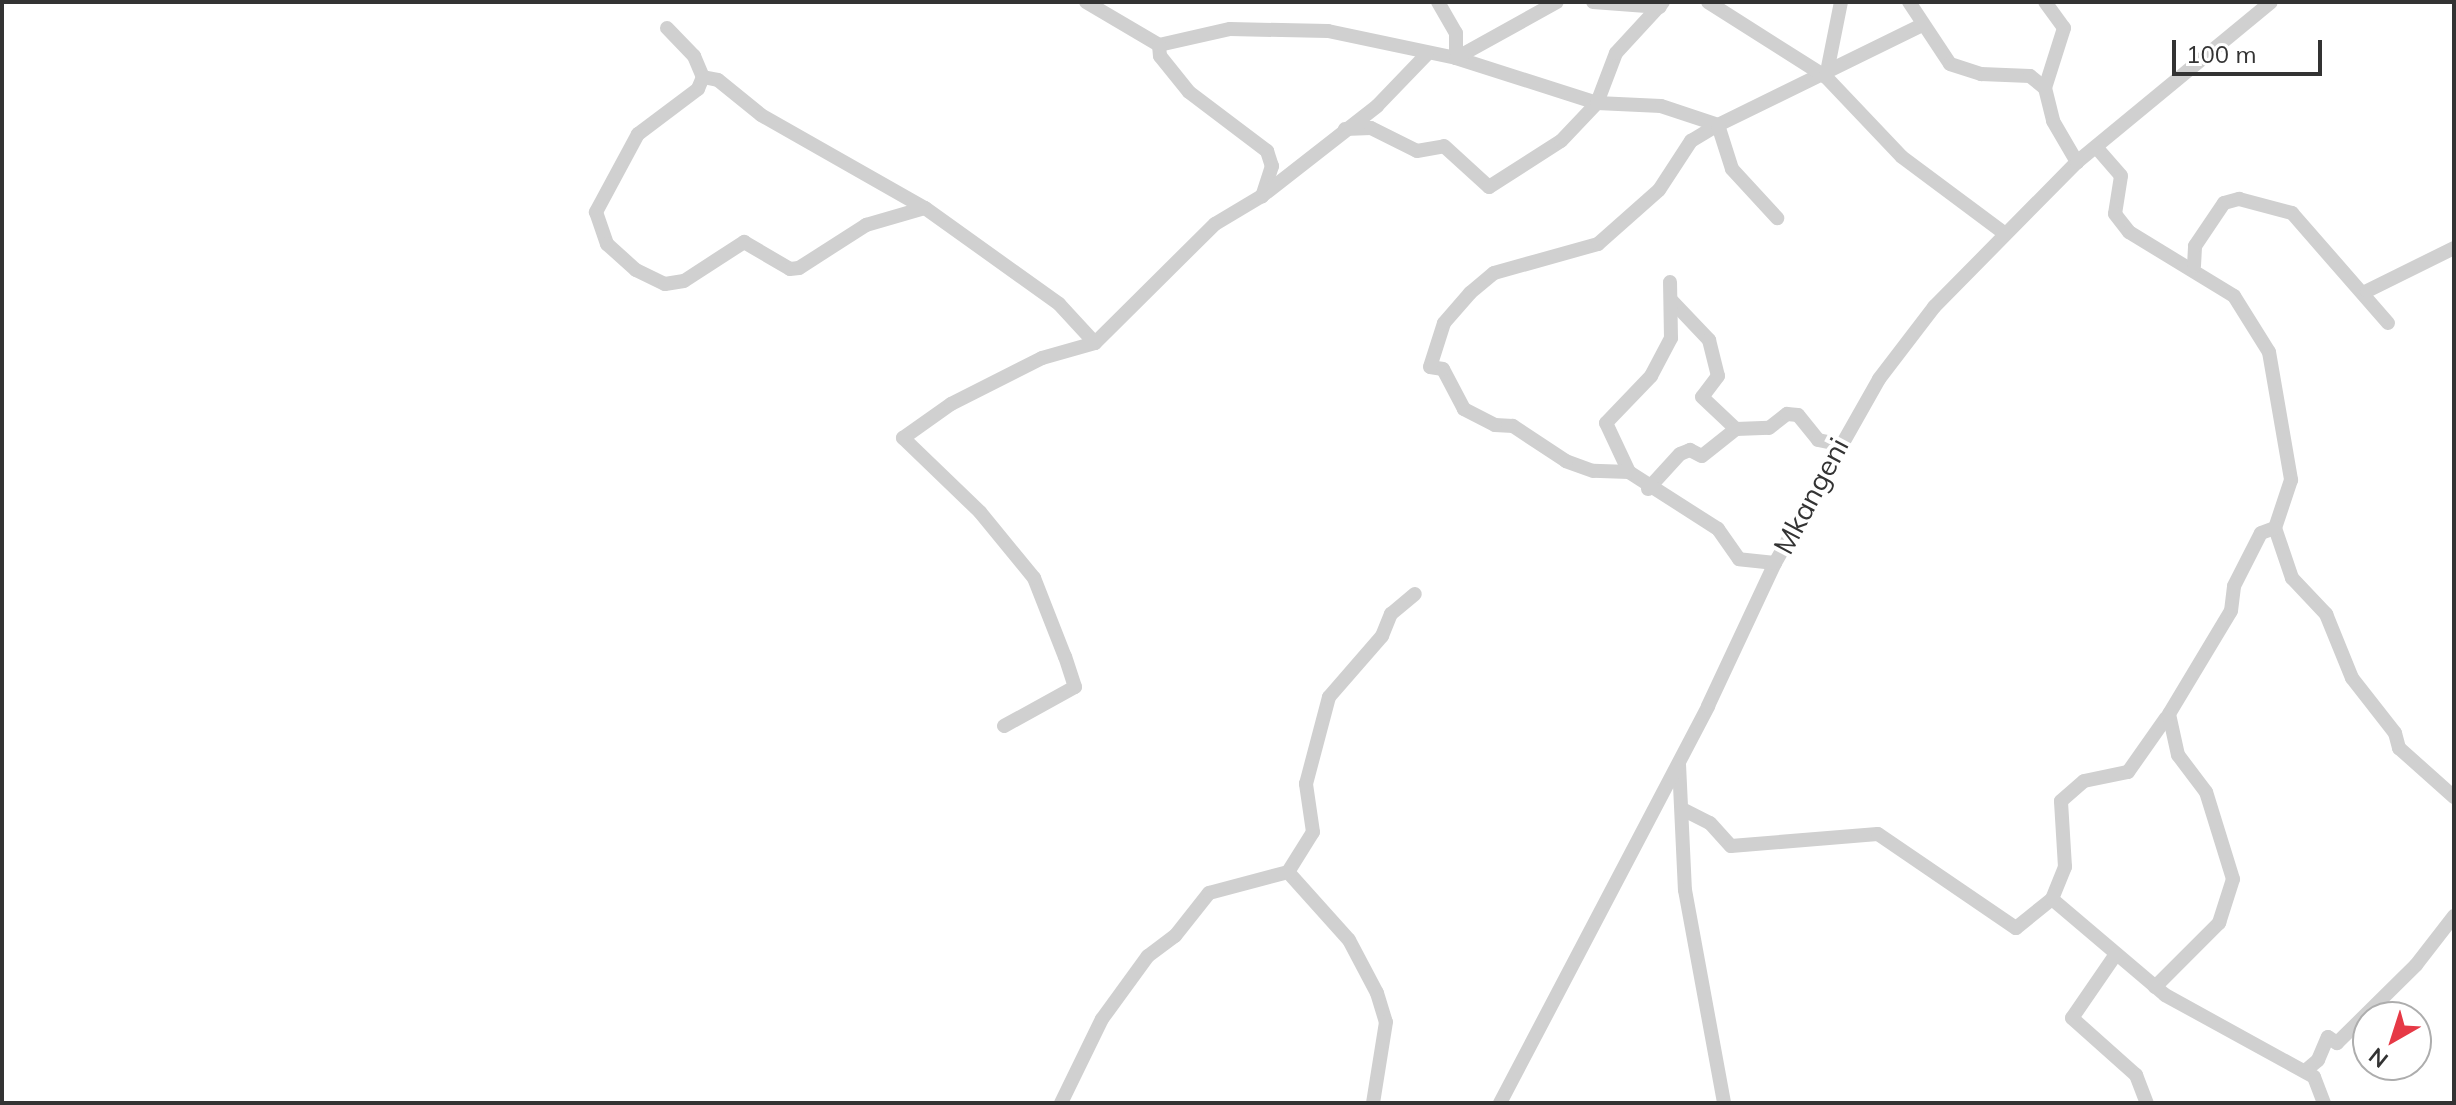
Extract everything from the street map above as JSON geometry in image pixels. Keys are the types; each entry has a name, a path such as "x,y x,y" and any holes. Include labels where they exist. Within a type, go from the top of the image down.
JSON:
{"street":[{"path":"1086,2 1159,45 1166,65 1189,92 1267,151 1272,166 1262,196"},
{"path":"1438,2 1456,33 1456,58"},
{"path":"1456,58 1557,2"},
{"path":"1593,2 1662,4"},
{"path":"1708,2 1826,77 1902,157 2004,233"},
{"path":"1826,77 1841,2"},
{"path":"1909,2 1950,64 1981,74 2030,76 2045,88"},
{"path":"2045,2 2064,28 2045,88 2053,121 2077,162"},
{"name":"Mkangeni","path":"1500,1103 1678,762 1775,563 1839,444 1915,331 2004,233 2077,162 2271,2"},
{"path":"1344,129 1371,128 1417,151 1444,146 1489,187 1561,141 1597,103 1616,53 1662,4"},
{"path":"1629,472 1593,471 1566,461 1513,426 1495,425 1464,409 1443,369 1430,367 1444,323 1470,293 1494,273 1598,244 1659,190 1691,141 1718,125 1826,77 1922,25"},
{"path":"1159,45 1265,26 1328,31 1456,58 1597,103 1661,106 1718,125"},
{"path":"667,28 694,56 703,77 698,89 638,134 599,202 607,244 636,270 665,284 684,281 744,242 790,269 799,268 866,225 925,208"},
{"path":"1004,726 1015,715 1066,698 1075,687 1065,657 1034,578 980,512 903,438 951,404 1042,358 1095,343 1215,224 1262,196 1344,129 1427,54"},
{"path":"703,77 718,80 761,115 925,208 1059,304 1095,343"},
{"path":"1718,125 1732,169 1777,218"},
{"path":"2096,147 2121,176 2115,214 2129,232 2194,266 2243,305 2269,352 2291,480 2275,528 2292,578 2326,614 2352,678 2395,733 2399,748 2454,797"},
{"path":"2194,266 2201,235 2224,203 2239,199 2292,213 2367,291 2388,323"},
{"path":"2367,291 2454,248"},
{"path":"1670,282 1672,301 1667,313 1671,338 1651,376 1606,423 1629,472 1648,489 1718,529 1739,559 1775,563"},
{"path":"1672,301 1709,340 1718,376 1702,397 1736,429"},
{"path":"1648,489 1680,454 1690,450 1702,456 1736,429 1769,428 1787,414 1798,415 1818,440 1839,444"},
{"path":"1682,809 1710,823 1731,846 1884,837 2016,928 2052,899 2065,867 2061,801 2084,781 2137,764 2231,611 2234,586 2261,533 2275,528"},
{"path":"1061,1103 1102,1019 1148,956 1175,936 1209,893 1288,872 1313,832 1306,784 1329,697 1382,636 1391,614 1415,594"},
{"path":"2155,987 2219,923 2234,866 2212,828 2206,792 2178,755 2169,714"},
{"path":"1678,762 1685,890 1724,1103"},
{"path":"1288,872 1349,940 1377,993 1386,1022 1373,1103"},
{"path":"2052,899 2114,957 2155,987 2211,1025 2314,1077 2324,1103"},
{"path":"2305,1071 2318,1060 2328,1037 2337,1043 2416,965 2454,916"},
{"path":"2114,957 2072,1018 2136,1075 2147,1103"}]}
